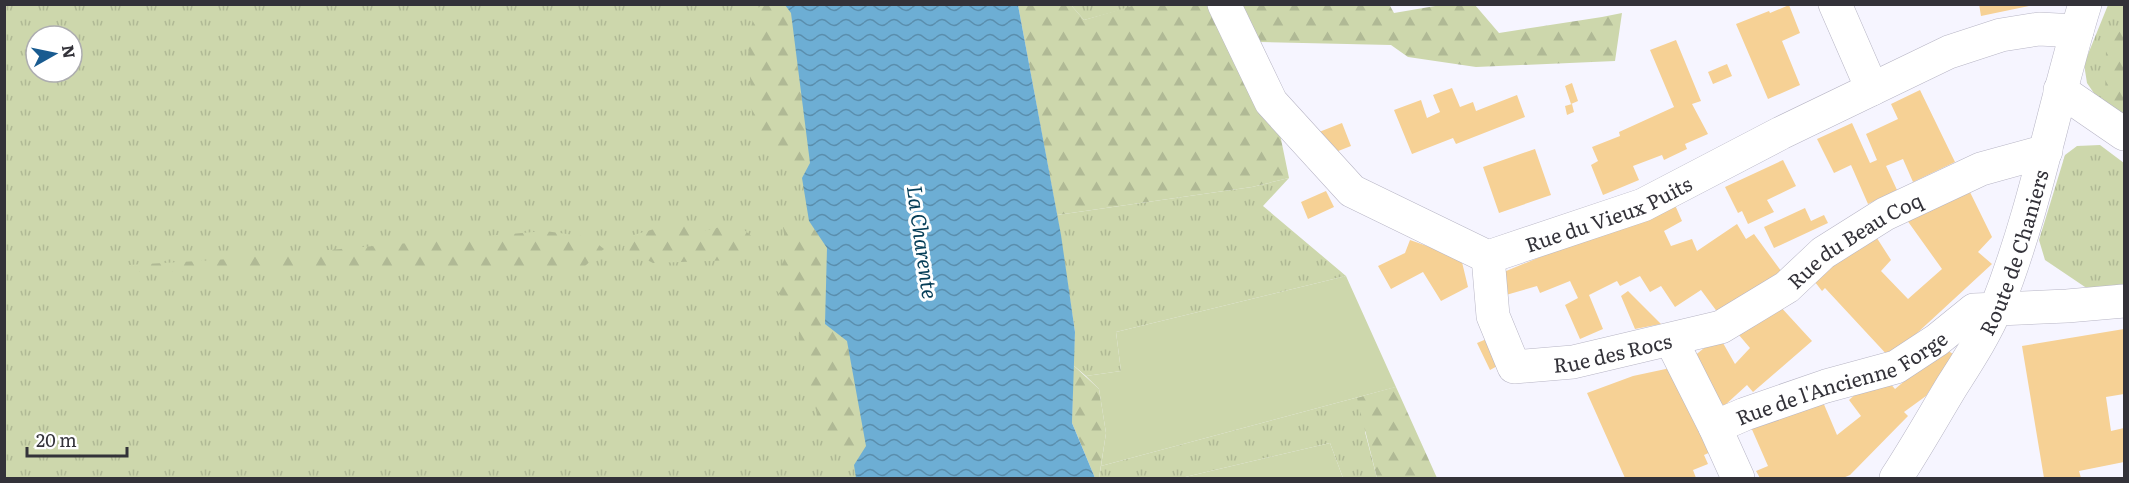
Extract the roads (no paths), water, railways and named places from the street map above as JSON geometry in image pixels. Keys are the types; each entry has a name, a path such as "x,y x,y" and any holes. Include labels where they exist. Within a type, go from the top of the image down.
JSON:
{"street":[{"path":"1224,4 1271,102 1352,191 1488,257"},
{"path":"1835,4 1872,89"},
{"name":"Rue du Vieux Puits","path":"1488,257 1643,205 1781,133 1949,52 2001,35 2039,29 2081,18"},
{"name":"Route de Chaniers","path":"1896,478 1978,344 1996,308 2017,253 2081,18"},
{"path":"2060,90 2124,134"},
{"name":"Rue du Beau Coq","path":"1671,340 1721,327 1787,287 1823,253 1885,214 1981,169 2046,151"},
{"name":"Rue des Rocs","path":"1488,257 1492,316 1514,367 1572,362 1671,340 1738,478"},
{"name":"Rue de l'Ancienne Forge","path":"1715,428 1745,414 1826,386 1896,367 1937,340 1974,310 2124,301"}],"water":[{"name":"La Charente","path":"785,5 1018,5 1061,235 1075,332 1072,423 1095,478 856,478 854,465 866,446 847,341 825,324 827,248 809,221 802,178 810,163 791,13"}]}
